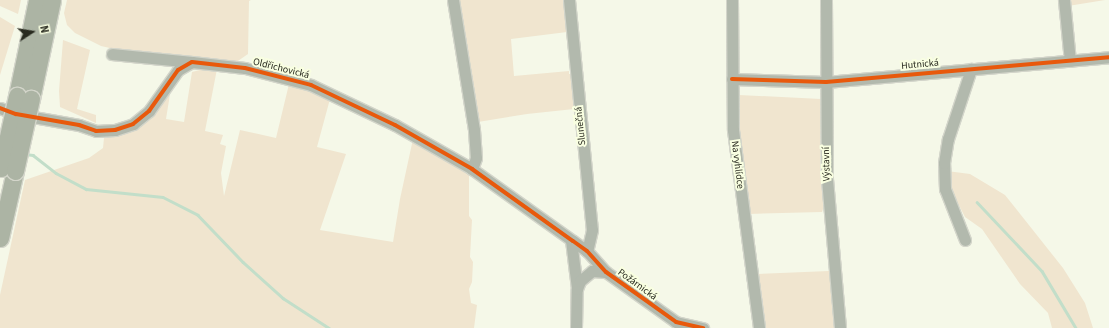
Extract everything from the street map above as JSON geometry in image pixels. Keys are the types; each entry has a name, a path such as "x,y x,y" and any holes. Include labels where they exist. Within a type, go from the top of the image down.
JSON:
{"highway":[{"path":"24,98 37,0"},
{"path":"0,238 6,171 24,98 52,0"}],"street":[{"path":"453,0 474,130 476,158 472,169"},
{"name":"Slunečná","path":"569,0 592,230 587,251"},
{"name":"Na vyhlídce","path":"732,0 733,130 759,328"},
{"name":"Výstavní","path":"826,0 827,179 840,328"},
{"path":"1064,0 1070,61"},
{"name":"Oldřichovická","path":"112,54 245,68 311,85 395,125 472,169 571,240"},
{"name":"Hutnická","path":"732,79 826,82 1109,58"},
{"path":"0,108 16,114 79,125 96,131 115,130 133,124 149,111 178,70 192,62"},
{"path":"965,240 945,189 944,163 948,139 972,69"},
{"path":"571,240 577,289 576,328"},
{"name":"Požárnická","path":"571,240 587,251 606,272 676,322 702,328"},
{"path":"577,289 585,276 592,272 606,272"}],"shaded area":[{"path":"0,0 21,0 18,14 0,6"},
{"path":"67,0 251,0 249,1 248,54 235,63 123,51 101,46 75,33 67,25 64,13"},
{"path":"459,0 565,0 567,32 511,39 514,76 569,71 569,74 571,74 574,109 527,114 478,122"},
{"path":"1068,0 1105,0 1068,6"},
{"path":"0,17 15,26 0,75"},
{"path":"63,40 90,50 77,109 96,115 96,123 60,107 59,91"},
{"path":"208,68 212,70 217,69 205,131 223,135 220,144 226,146 221,173 224,196 240,130 276,138 289,84 310,89 330,99 317,147 346,154 320,230 393,242 400,199 413,139 465,169 469,174 469,216 472,220 470,257 473,262 472,282 469,289 471,303 477,305 474,328 0,328 0,295 25,180 89,158 103,148 104,138 124,134 138,127 151,115 171,88 166,119 184,122 192,72"},
{"path":"739,95 821,99 820,175 824,206 822,212 748,214 739,136"},
{"path":"947,171 970,174 1005,195 1063,268 1085,303 1093,328 1052,328 1048,313 1020,284 982,229 965,217 950,188"},
{"path":"829,271 835,328 764,328 756,274"}],"waterway":[{"path":"24,154 33,155 56,173 86,189 163,197 198,215 243,262 283,298 329,328"},
{"path":"977,202 1042,271 1076,328"}],"cycle path":[{"path":"732,79 826,82 1109,57"},
{"path":"0,108 16,114 79,125 96,131 115,130 133,124 149,111 178,70 192,62 245,68 311,85 395,125 472,169 587,251 606,272 676,322 703,328"}]}
